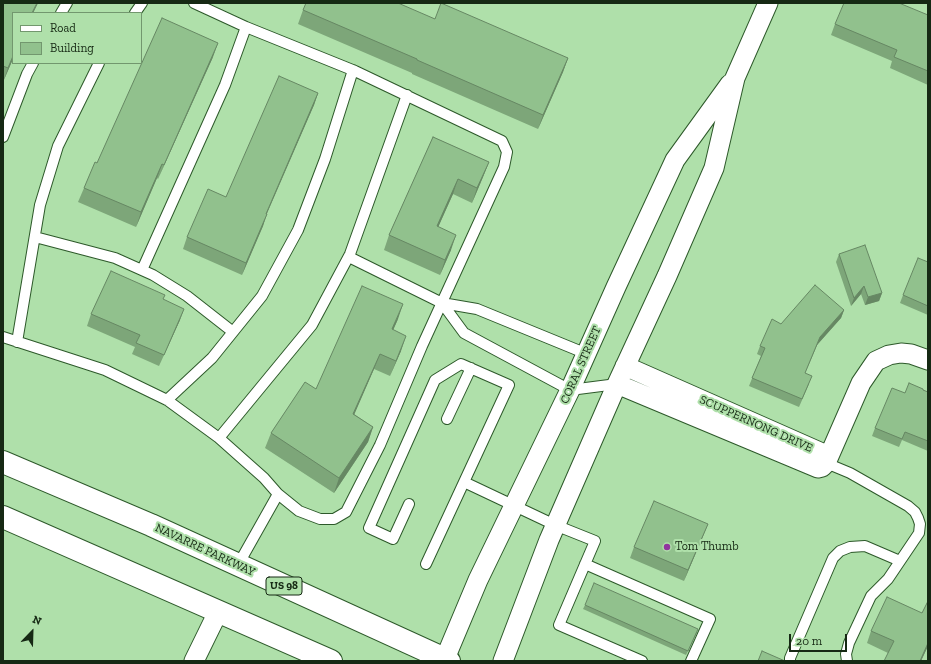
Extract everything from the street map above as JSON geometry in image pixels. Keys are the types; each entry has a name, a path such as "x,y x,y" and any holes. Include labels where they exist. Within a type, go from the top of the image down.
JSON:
{"highway":[{"name":"NAVARRE PARKWAY","path":"3,462 150,525 446,660"},
{"path":"3,517 332,661"}],"street":[{"name":"CORAL STREET","path":"503,661 555,525 714,168 735,78 768,3"},
{"name":"CORAL STREET","path":"446,660 478,580 587,354 616,286 675,160 735,78"},
{"path":"826,463 861,383 876,361 889,355 901,353 911,354 928,360"},
{"name":"SCUPPERNONG DRIVE","path":"617,384 818,468 822,467 826,463 825,455 822,453 625,366"},
{"path":"194,661 218,612"}],"lane":[{"path":"62,12 67,3"},
{"path":"135,12 142,3"},
{"path":"3,338 105,370 167,400 220,438 264,478 278,494 299,511 320,518 334,519 346,512 380,445 422,346 504,167 507,152 502,141 407,95 353,70 194,3"},
{"path":"142,270 226,86 246,26"},
{"path":"3,137 27,74 32,64"},
{"path":"17,342 40,205 58,146 99,64"},
{"path":"167,400 212,358 262,296 298,230 325,159 353,70"},
{"path":"220,438 312,325 349,257 407,95"},
{"path":"35,237 115,258 153,275 187,296 233,332"},
{"path":"349,257 442,303 477,309 587,354"},
{"path":"442,303 464,333 570,390 617,384"},
{"path":"409,504 393,539 369,528 435,380 461,364 509,385 426,564"},
{"path":"447,419 471,368"},
{"path":"826,463 850,472 908,506 915,512 920,524 919,533 888,579 871,596 849,644 846,654 847,661"},
{"path":"464,482 555,525 595,541 559,625 642,661"},
{"path":"238,565 278,494"},
{"path":"790,661 833,558 840,551 850,547 865,546 900,561"},
{"path":"585,564 710,619 691,661"}],"building":[{"path":"3,3 37,3 32,12 12,12 12,58 8,68 3,66"},
{"path":"306,3 398,3 435,19 441,3 568,58 543,115 303,10"},
{"path":"844,3 899,3 928,15 928,71 894,57 897,50 835,24"},
{"path":"162,18 218,43 164,165 162,164 141,212 84,188 95,162 97,163"},
{"path":"279,76 318,93 246,263 187,237 208,189 226,197"},
{"path":"433,137 489,162 477,188 458,179 437,226 456,235 445,260 389,235"},
{"path":"865,245 882,293 868,297 864,286 854,298 839,254"},
{"path":"918,258 928,262 928,306 903,295"},
{"path":"111,271 165,295 163,299 184,309 164,355 136,343 140,335 91,314"},
{"path":"815,285 844,310 820,337 805,373 812,376 802,399 752,378 765,348 760,346 772,319 781,324"},
{"path":"362,286 403,304 392,329 406,336 396,361 380,354 353,414 373,427 339,478 271,433 305,382 316,389"},
{"path":"909,383 928,392 928,441 905,432 902,439 875,428 892,388 905,393"},
{"name":"Tom Thumb","path":"654,501 708,524 688,570 634,547"},
{"path":"594,583 698,629 688,651 585,605"},
{"path":"887,597 922,613 928,601 928,643 920,661 884,661 894,641 871,631"},
{"path":"762,651 785,661 758,661"}],"place":[{"name":"Tom Thumb","path":"667,547"}]}
